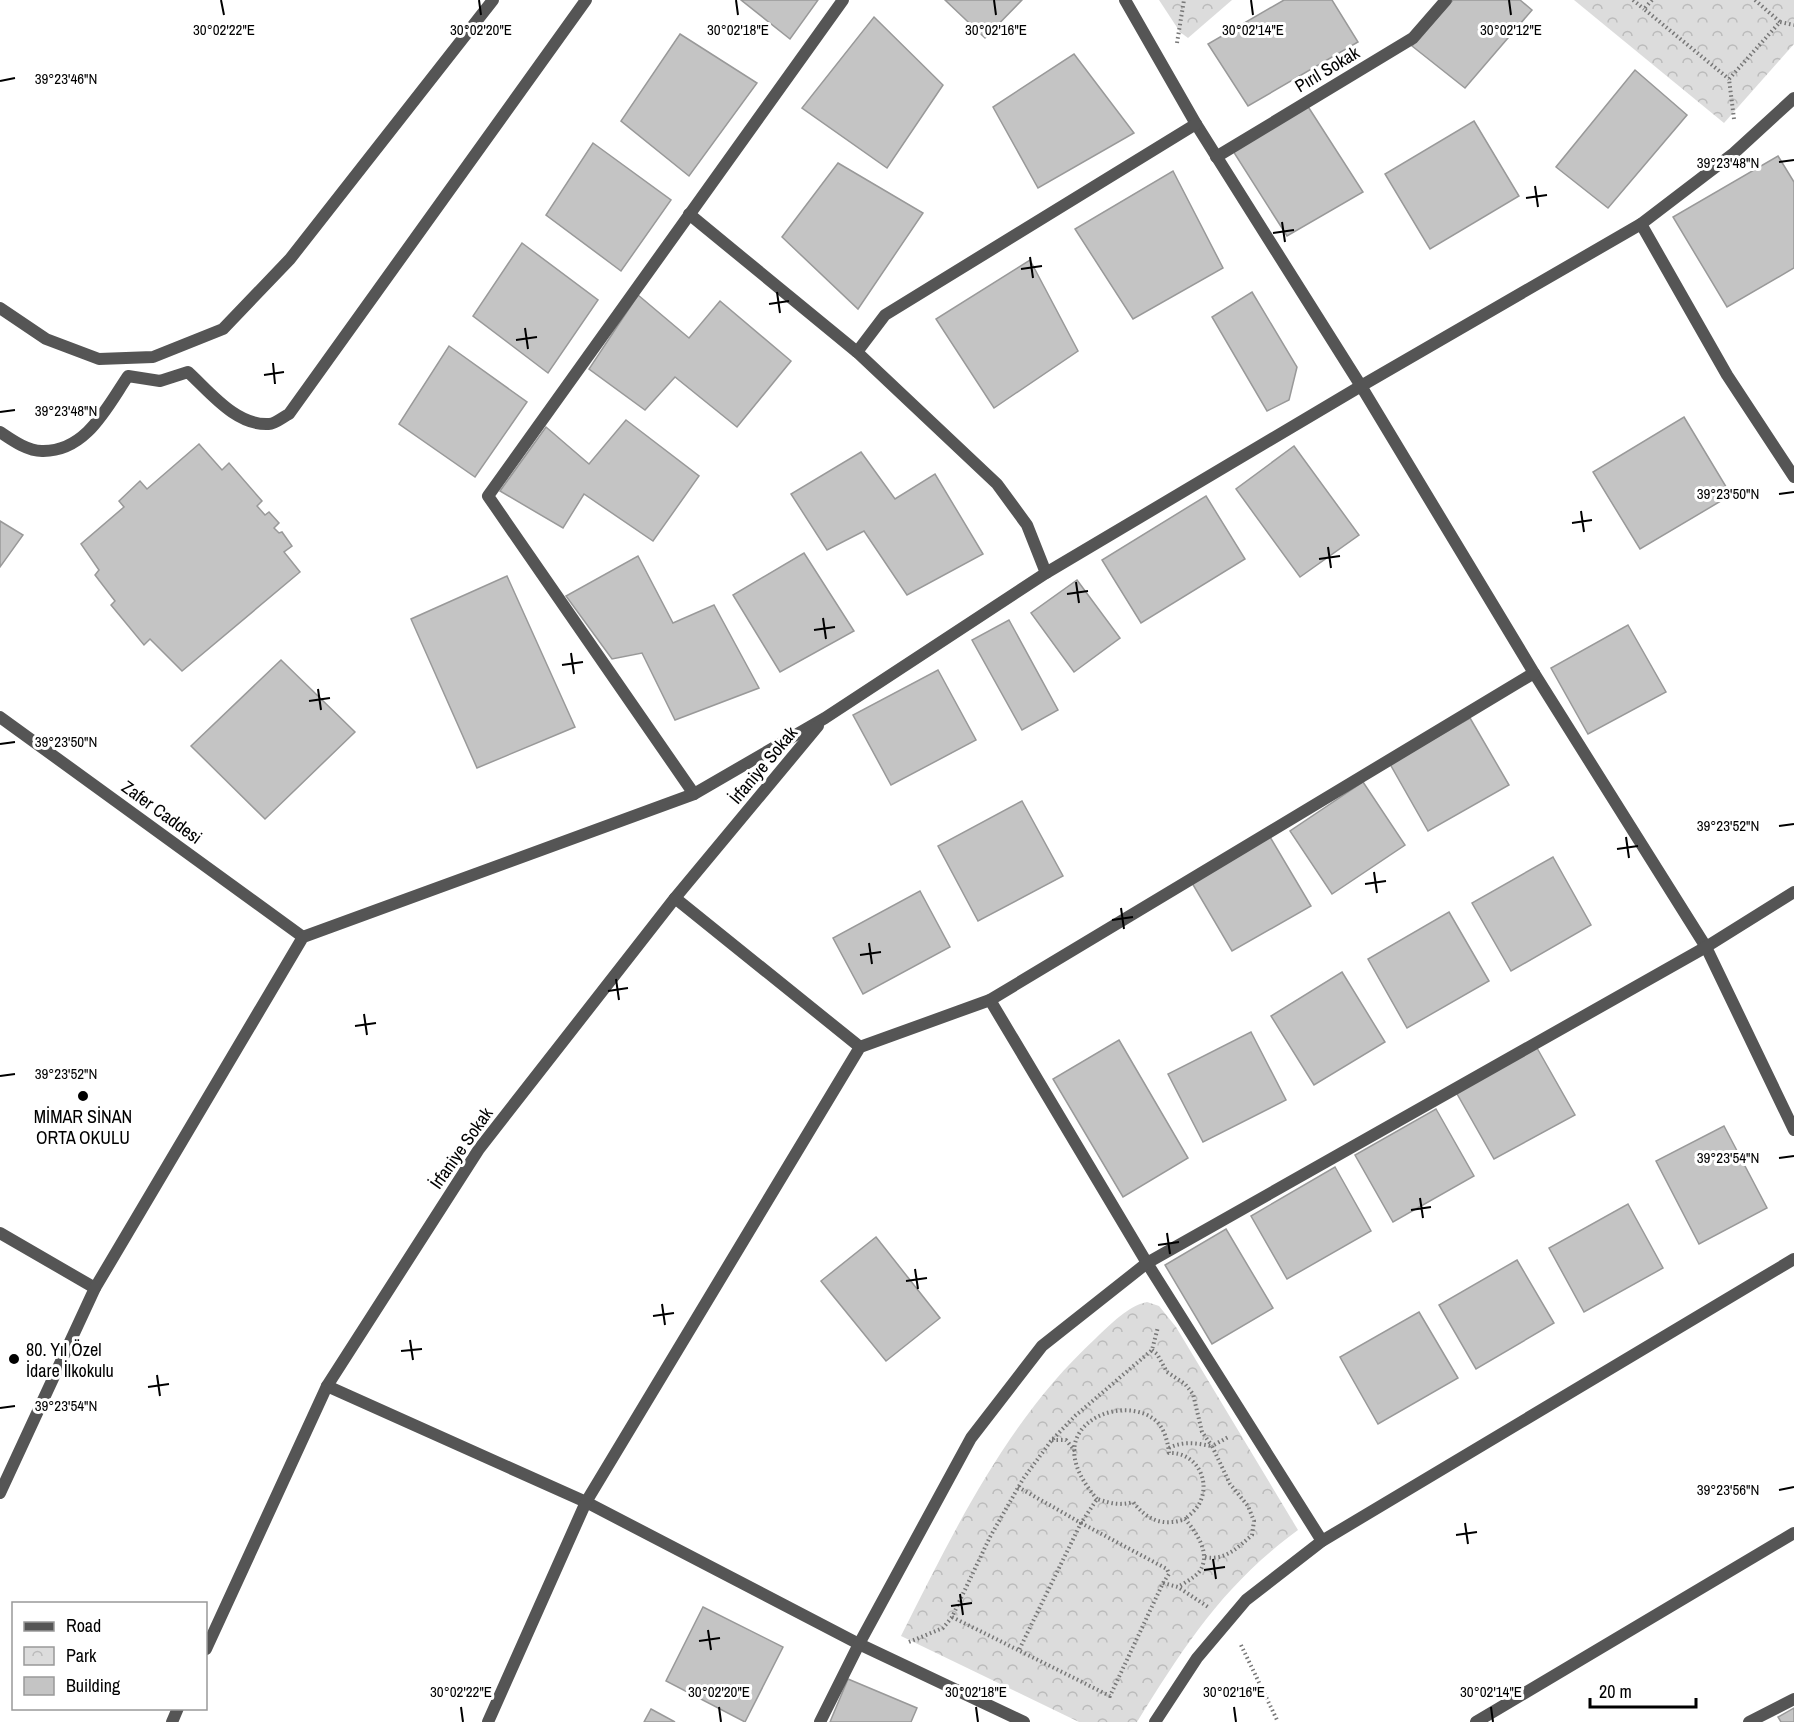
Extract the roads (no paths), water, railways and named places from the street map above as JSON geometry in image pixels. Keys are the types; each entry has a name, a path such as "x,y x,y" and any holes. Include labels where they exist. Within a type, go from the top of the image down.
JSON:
{"street":[{"path":"0,308 46,339 99,359 153,357 224,329 290,260 493,0"},
{"path":"0,432 17,444 41,452 72,446 92,428 128,376 160,381 188,372 231,411 250,422 271,425 289,414 586,0"},
{"path":"694,794 488,496 843,0"},
{"path":"1125,0 1216,158 1361,386 1534,673 1706,948 1794,1130"},
{"name":"Pırıl Sokak","path":"1216,158 1413,38 1446,0"},
{"path":"0,1493 95,1288 303,937 694,794 825,718 1046,573 1361,386 1641,224 1738,150 1794,98"},
{"path":"857,352 885,315 1196,124"},
{"path":"689,214 857,352 997,484 1027,525 1046,573"},
{"path":"1641,224 1727,375 1794,477"},
{"path":"488,1722 586,1502 860,1047 990,1000 1534,673"},
{"name":"Zafer Caddesi","path":"0,717 303,937"},
{"name":"İrfaniye Sokak","path":"207,1647 327,1386 479,1149 675,898 825,718"},
{"path":"820,1722 859,1644 972,1438 1042,1346 1147,1263 1706,948 1794,892"},
{"path":"675,898 860,1047"},
{"path":"990,1000 1147,1263 1323,1541"},
{"path":"0,1233 95,1288"},
{"path":"1155,1722 1197,1658 1246,1600 1323,1541 1794,1259"},
{"path":"327,1386 586,1502 859,1644 1024,1722"},
{"path":"1476,1722 1794,1533"},
{"path":"1749,1722 1794,1700"}],"place":[{"name":"MİMAR SİNAN ORTA OKULU","path":"83,1096"},
{"name":"80. Yıl Özel İdare İlkokulu","path":"14,1359"}]}
